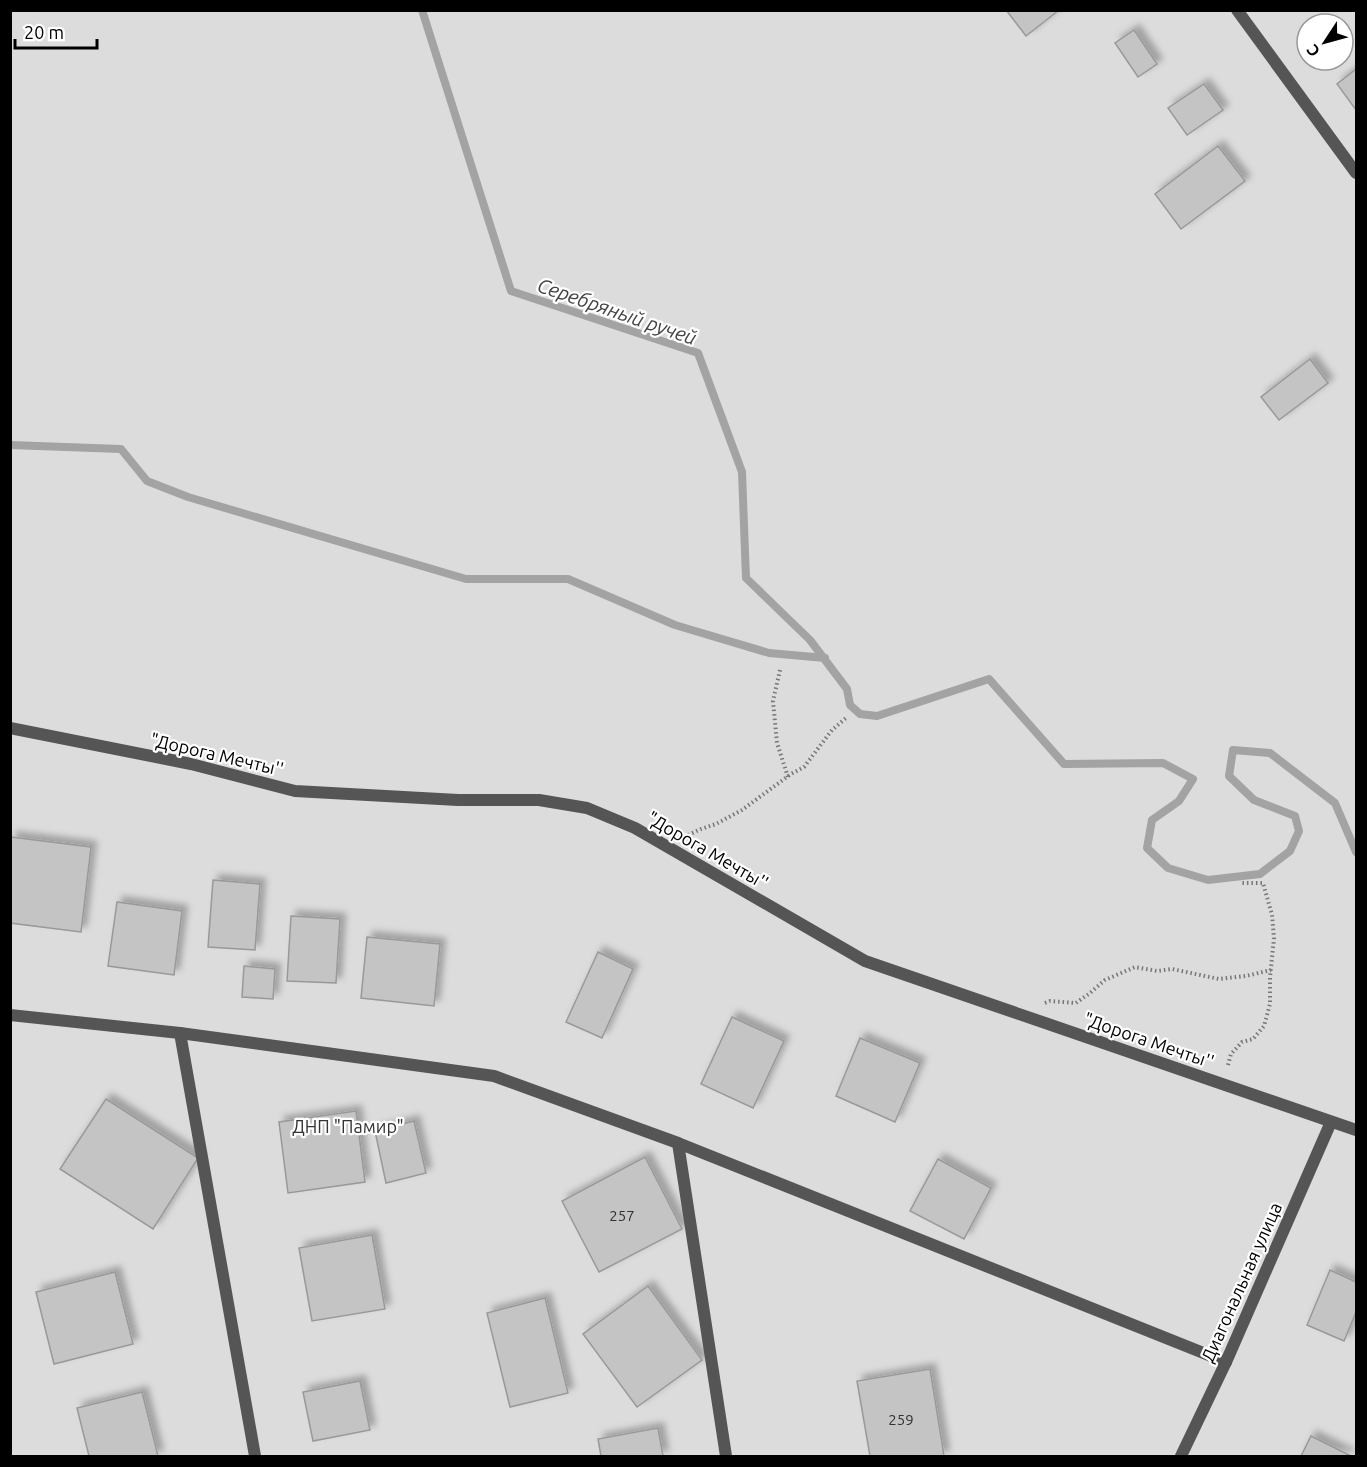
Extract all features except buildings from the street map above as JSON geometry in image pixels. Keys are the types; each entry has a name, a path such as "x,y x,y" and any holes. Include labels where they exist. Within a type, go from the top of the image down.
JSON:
{"street":[{"path":"1237,10 1356,173"},
{"name":"\"Дорога Мечты''","path":"10,728 191,764 295,791 458,800 539,800 587,808 635,828 865,961 1356,1130"},
{"path":"10,1015 180,1033 494,1076 678,1143 1226,1362"},
{"path":"180,1033 255,1456"},
{"name":"Диагональная улица","path":"1181,1456 1226,1362 1331,1122"},
{"path":"678,1143 726,1456"}],"path":[{"path":"780,670 773,701 777,743 788,777"},
{"path":"670,848 677,840 716,824 742,810 804,766 832,730 846,718"},
{"path":"1229,1087 1228,1063 1232,1054 1242,1042 1253,1039 1264,1026 1270,1004 1274,938 1268,895 1263,883 1242,883"},
{"path":"1030,1018 1037,1006 1050,1001 1076,1003 1105,980 1135,967 1157,971 1172,969 1219,979 1271,970"}],"green space":[{"name":"ДНП \"Памир\"","path":"10,11 1356,11 1356,1456 11,1456"}],"waterway":[{"name":"Серебряный ручей","path":"422,10 511,291 698,353 742,472 746,578 810,640 847,689 850,705 860,714 877,716 989,679 1064,764 1163,763 1193,779 1179,801 1152,820 1147,848 1168,868 1208,880 1260,874 1290,851 1299,831 1295,816 1254,800 1229,776 1233,750 1270,753 1335,803 1356,852"},
{"path":"10,445 121,449 147,481 188,497 466,579 568,579 675,625 769,653 825,658"}]}
